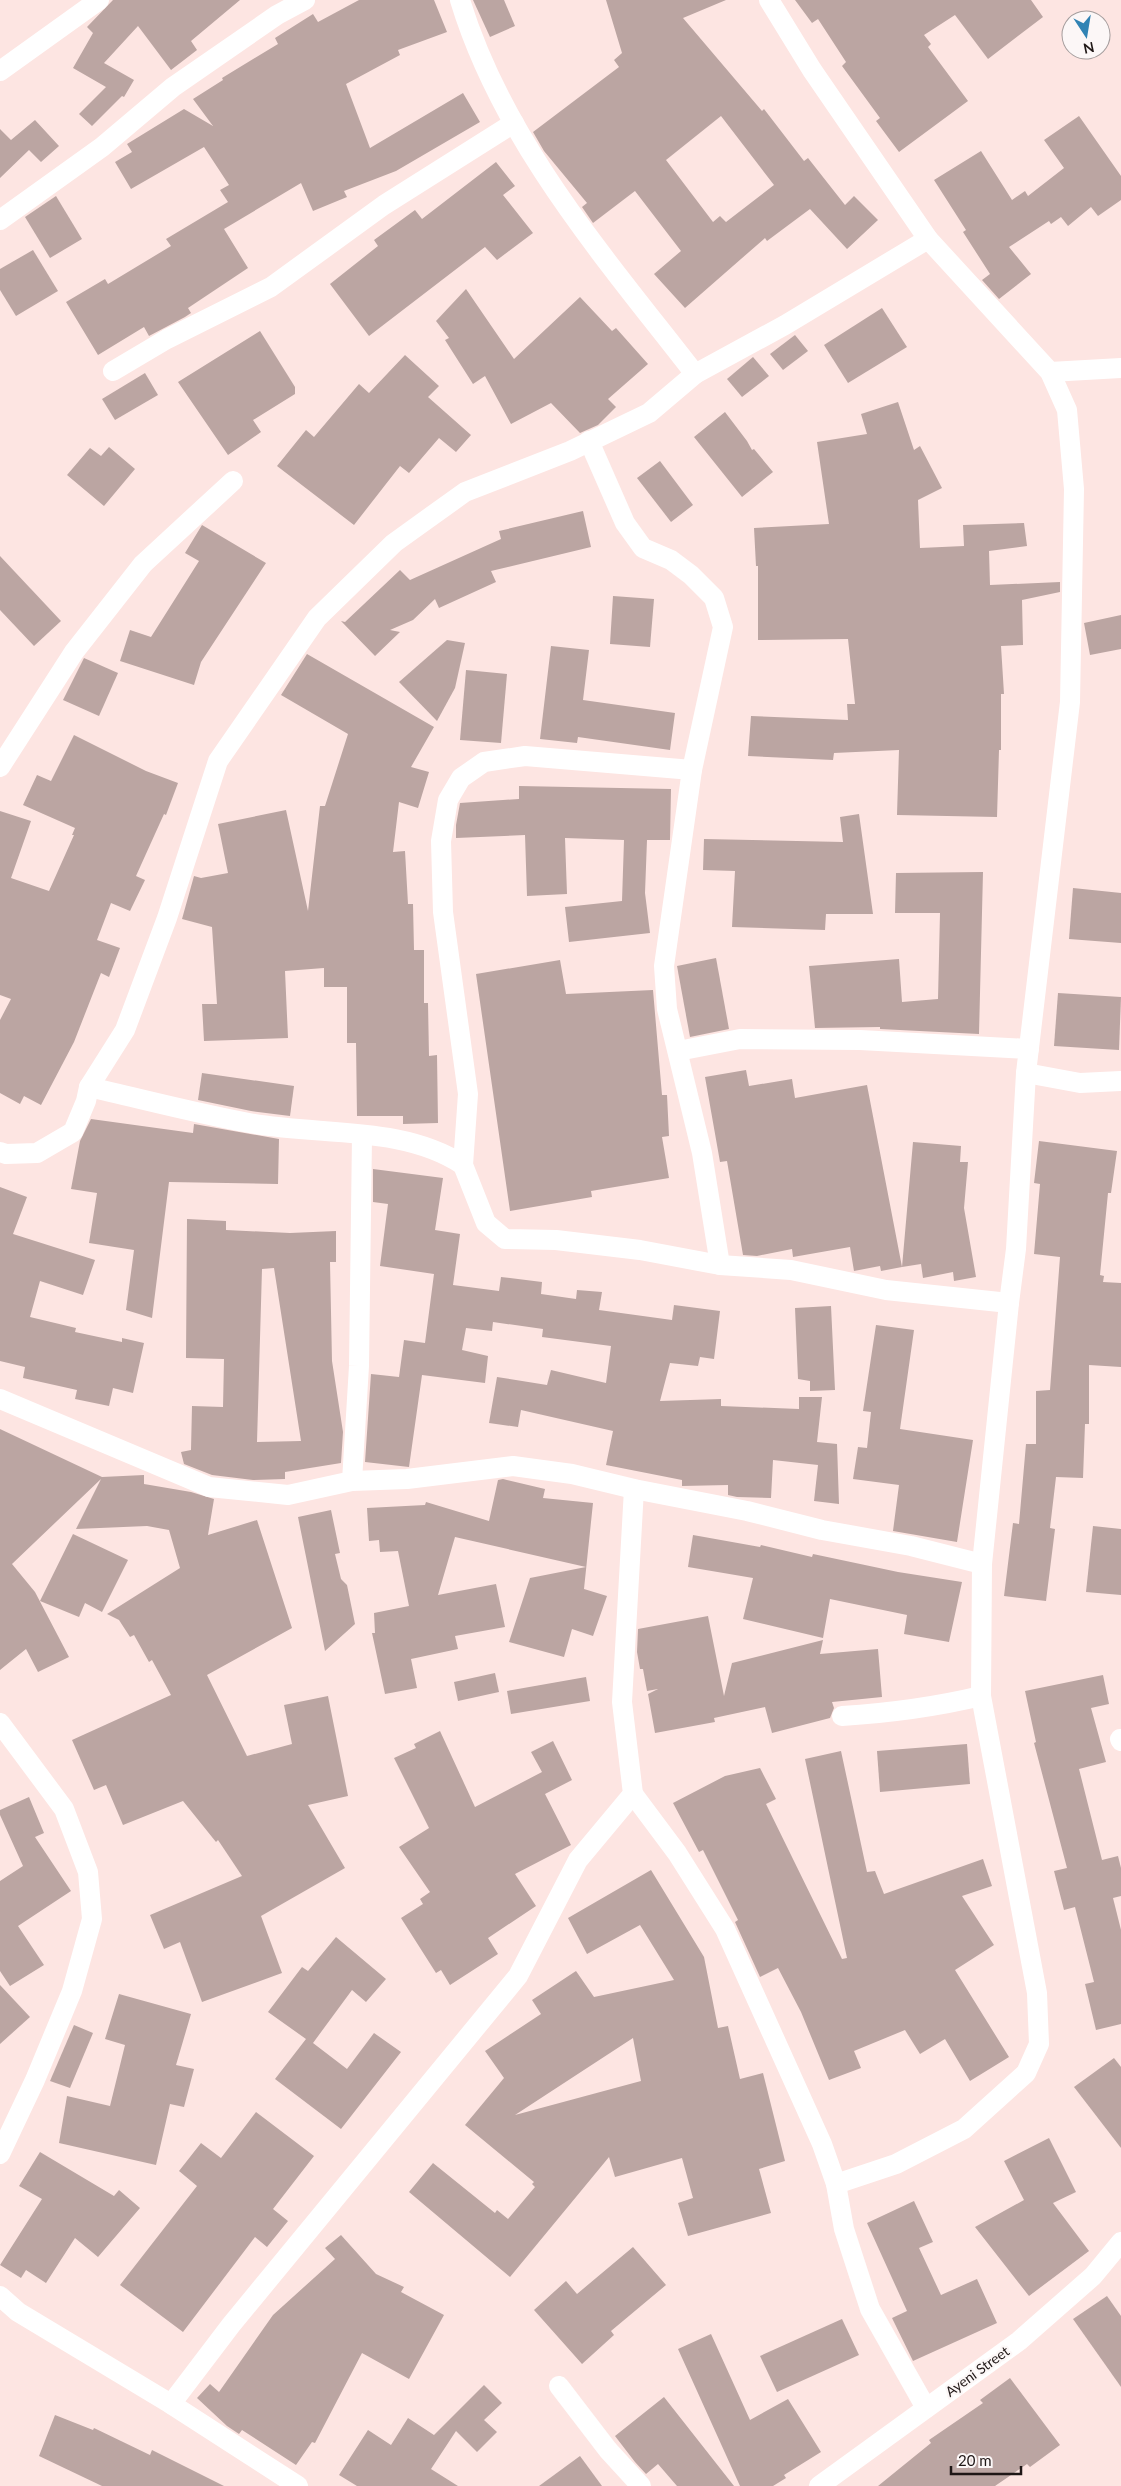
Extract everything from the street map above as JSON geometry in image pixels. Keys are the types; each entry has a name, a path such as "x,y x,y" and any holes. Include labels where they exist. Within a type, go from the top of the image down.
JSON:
{"street":[{"path":"0,72 99,0"},
{"path":"0,220 102,147 173,87 277,15 305,0"},
{"path":"460,0 471,36 514,123 549,180 695,374"},
{"path":"769,0 812,70 928,239 1050,372 1067,410 1074,489 1070,702 1026,1073 1016,1249 982,1564 981,1696 1037,1993 1039,2044 1026,2073 964,2130 896,2164 836,2184"},
{"path":"113,371 167,339 271,286 384,205 514,123"},
{"path":"0,1152 6,1154 36,1153 73,1132 86,1101 89,1087 125,1030 168,918 218,761 317,618 394,542 465,492 570,451 649,413 695,374 860,282 928,239"},
{"path":"1050,372 1121,368"},
{"path":"589,441 626,523 643,548 671,560 703,586 714,598 723,627 692,770 664,966 667,1009 702,1153 720,1265"},
{"path":"0,767 74,652 143,564 234,481"},
{"path":"692,770 525,756 484,762 461,778 448,800 441,841 443,912 468,1094 463,1165 486,1223 505,1239 556,1240 640,1250 720,1265 791,1270 886,1290 1009,1303"},
{"path":"678,1051 740,1040 860,1040 1029,1049"},
{"path":"1026,1073 1080,1083 1121,1081"},
{"path":"89,1087 250,1123 411,1142 445,1153 463,1165"},
{"path":"352,1481 359,1366 362,1136"},
{"path":"0,1399 209,1487 288,1495 352,1481 407,1479 514,1466 572,1474 634,1490 747,1511 822,1530 912,1546 982,1564"},
{"path":"634,1490 622,1702 633,1794 677,1853 725,1929 822,2144 836,2184 844,2229 870,2309 926,2408"},
{"path":"842,1716 883,1714 950,1704 981,1696"},
{"path":"0,1723 64,1810 88,1872 92,1919 72,1991 35,2080 0,2154"},
{"path":"171,2404 231,2325 518,1976 578,1860 633,1794"},
{"name":"Ayeni Street","path":"819,2486 1019,2341 1093,2276 1121,2242"},
{"path":"0,2296 18,2312 171,2404 298,2486"},
{"path":"559,2386 608,2450 641,2486"}],"building":[{"path":"113,0 240,0 191,41 197,50 171,70 138,26 104,63 134,80 124,97 122,96 92,126 79,114 106,87 73,68 93,33 87,27"},
{"path":"359,0 434,0 447,32 398,50 400,55 346,84 370,148 463,93 480,122 396,171 344,191 347,197 313,211 301,183 224,229 248,268 188,308 191,313 185,317 149,336 144,327 98,355 66,302 105,279 108,284 171,246 166,239 228,202 220,190 229,185 204,147 131,189 115,162 132,152 127,144 184,109 213,126 193,99 223,80 222,78 278,44 275,38 313,14 318,22"},
{"path":"473,0 504,0 515,26 490,37"},
{"path":"606,0 726,0 683,18 762,111 764,109 804,161 808,158 845,205 854,196 878,220 847,249 810,209 767,241 765,238 685,308 654,274 681,251 635,191 593,223 582,207 587,203 544,151 533,132 619,67 614,60 622,53","holes":["721,116 774,185 726,222 720,216 713,222 666,160"]},
{"path":"795,0 1031,0 1043,17 988,59 955,15 924,35 931,44 928,47 968,101 899,152 876,121 880,118 842,66 846,62 818,19 812,23"},
{"path":"1079,116 1121,176 1121,200 1098,216 1091,207 1068,226 1061,217 1051,224 1049,221 1009,247 1031,274 999,299 982,280 990,274 963,232 966,230 934,180 981,151 1012,200 1025,191 1028,196 1064,168 1044,140"},
{"path":"35,120 59,146 41,162 29,150 0,178 0,129 11,140"},
{"path":"496,162 515,186 503,195 533,233 497,260 485,247 369,336 330,284 378,246 374,240 415,210 422,219"},
{"path":"56,196 82,239 50,258 25,217"},
{"path":"33,250 58,291 16,316 0,290 0,269"},
{"path":"466,289 514,359 580,297 612,331 616,328 648,364 608,399 616,407 598,425 580,433 551,403 511,424 485,376 473,384 445,340 449,338 436,321"},
{"path":"882,308 907,347 848,383 824,345"},
{"path":"260,331 295,387 295,394 253,420 261,432 228,455 178,382"},
{"path":"795,335 808,351 783,370 770,354"},
{"path":"405,355 439,386 428,397 471,435 456,452 439,438 409,473 400,466 354,525 277,466 306,430 314,437 359,384 369,393"},
{"path":"753,357 769,376 742,397 727,379"},
{"path":"145,373 158,395 115,420 102,399"},
{"path":"898,402 914,450 920,446 942,488 918,500 920,548 964,546 963,525 1024,523 1027,546 989,551 990,585 1060,582 1060,592 1022,600 1023,645 1001,646 1004,694 1001,694 1001,750 999,750 997,817 897,815 899,750 834,753 833,760 748,756 751,716 848,720 847,704 855,704 848,639 758,640 758,566 756,566 754,528 829,524 817,442 867,434 861,414"},
{"path":"725,412 752,450 754,449 773,472 742,497 694,437"},
{"path":"109,447 135,469 104,506 67,475 90,448 101,456"},
{"path":"660,461 693,505 671,522 637,478"},
{"path":"583,511 591,547 491,571 496,582 439,608 435,599 413,620 390,630 400,632 375,656 341,621 345,622 400,570 410,580 501,539 499,531"},
{"path":"202,525 266,563 201,662 194,685 120,661 130,630 151,637 199,561 185,553"},
{"path":"0,556 61,621 34,646 0,610"},
{"path":"613,596 654,599 650,647 610,644"},
{"path":"1121,615 1121,649 1090,655 1084,623"},
{"path":"447,640 465,643 455,688 437,721 399,682"},
{"path":"551,646 589,650 583,700 675,713 670,750 578,737 577,743 540,739"},
{"path":"307,654 434,727 411,767 429,772 418,808 399,802 393,852 405,851 408,904 413,904 414,950 424,950 424,1003 428,1003 429,1056 437,1055 438,1123 403,1124 403,1116 357,1116 356,1043 347,1043 347,987 324,987 324,968 285,971 288,1038 204,1041 202,1004 217,1004 212,927 182,919 194,876 201,878 228,873 218,824 286,810 308,911 320,806 325,806 348,734 281,695"},
{"path":"84,658 118,673 99,716 63,700"},
{"path":"466,670 507,674 501,743 460,740"},
{"path":"74,735 146,771 178,783 166,815 164,814 136,876 145,880 130,911 111,903 97,940 120,948 109,977 101,973 74,1042 41,1105 24,1096 20,1104 0,1093 0,1020 11,999 0,995 0,811 31,821 11,878 49,891 74,835 72,835 75,828 23,805 37,775 51,781"},
{"path":"519,786 671,789 670,840 647,840 645,893 650,933 569,942 565,907 622,901 624,840 565,838 567,894 527,896 525,835 456,838 460,803 519,799"},
{"path":"859,814 873,914 826,914 825,930 732,927 735,871 703,870 704,839 843,842 840,817"},
{"path":"983,872 979,1034 880,1029 880,1027 815,1028 809,966 899,959 902,1002 938,999 940,913 895,913 896,873"},
{"path":"1073,888 1121,893 1121,943 1069,939"},
{"path":"716,958 729,1029 690,1037 677,966"},
{"path":"560,960 566,994 653,990 662,1095 667,1095 669,1136 662,1137 669,1178 591,1191 592,1197 510,1211 476,974"},
{"path":"1058,993 1121,997 1119,1050 1054,1046"},
{"path":"746,1070 749,1086 792,1079 795,1098 867,1085 902,1267 881,1271 880,1266 854,1271 850,1247 793,1257 792,1249 757,1256 743,1255 727,1161 720,1162 705,1077"},
{"path":"202,1073 294,1086 290,1116 251,1111 198,1100"},
{"path":"91,1119 193,1133 194,1124 279,1139 278,1184 169,1182 152,1318 126,1310 134,1250 89,1243 97,1193 71,1189 80,1141"},
{"path":"1039,1141 1117,1151 1111,1193 1108,1193 1100,1275 1104,1276 1103,1282 1121,1283 1121,1367 1089,1365 1089,1424 1085,1424 1083,1478 1056,1477 1050,1528 1055,1529 1046,1601 1004,1596 1013,1523 1019,1524 1026,1444 1036,1444 1036,1391 1050,1390 1060,1257 1034,1254 1040,1184 1034,1183"},
{"path":"913,1142 961,1146 960,1162 968,1162 964,1208 976,1277 954,1281 953,1272 923,1278 921,1264 902,1267"},
{"path":"373,1169 443,1178 435,1230 460,1234 453,1285 499,1291 501,1277 542,1282 541,1294 576,1299 577,1290 602,1292 599,1310 672,1320 674,1305 720,1311 714,1359 700,1357 698,1366 670,1363 660,1401 721,1399 721,1406 799,1409 799,1397 822,1397 817,1442 837,1444 839,1504 814,1501 818,1465 773,1460 771,1498 737,1497 728,1495 728,1485 682,1486 682,1480 606,1465 613,1431 521,1410 518,1427 489,1423 497,1377 547,1385 551,1370 606,1383 611,1346 542,1337 543,1329 493,1322 492,1331 466,1328 462,1350 488,1356 485,1383 422,1375 409,1467 365,1462 371,1374 399,1377 404,1340 425,1343 434,1274 380,1266 388,1204 373,1202"},
{"path":"0,1187 27,1197 13,1234 95,1260 83,1295 40,1281 30,1317 76,1328 75,1332 122,1342 122,1338 144,1343 133,1393 113,1388 109,1406 75,1399 77,1390 23,1378 25,1367 0,1361"},
{"path":"187,1219 226,1221 226,1230 290,1233 336,1231 336,1262 330,1262 332,1361 343,1432 341,1463 285,1472 285,1479 253,1480 212,1475 184,1464 181,1452 191,1450 192,1406 223,1407 224,1359 186,1358","holes":["274,1268 301,1441 257,1442 262,1269"]},
{"path":"831,1306 835,1390 810,1391 810,1381 798,1379 795,1308"},
{"path":"876,1325 914,1330 900,1429 973,1440 957,1542 893,1531 899,1485 853,1479 858,1447 867,1448 871,1412 863,1411"},
{"path":"0,1429 102,1477 144,1475 144,1484 191,1492 214,1499 208,1535 257,1520 292,1628 207,1675 247,1756 292,1744 284,1705 328,1696 348,1796 308,1805 345,1868 261,1916 282,1973 202,2002 180,1942 164,1949 150,1915 242,1876 218,1840 216,1842 183,1801 123,1825 106,1785 94,1790 72,1740 171,1695 152,1660 149,1662 134,1635 130,1637 119,1620 107,1614 180,1568 169,1530 147,1526 76,1529 101,1479 12,1564 35,1592 69,1657 38,1672 26,1649 0,1670"},
{"path":"503,1479 545,1489 543,1498 593,1503 584,1589 607,1596 593,1636 572,1629 564,1657 509,1642 530,1578 586,1567 455,1537 438,1595 496,1584 505,1627 455,1636 458,1649 411,1659 417,1688 385,1694 372,1633 375,1633 374,1613 409,1606 398,1551 380,1552 379,1540 369,1541 367,1508 425,1505 426,1502 489,1521 498,1480"},
{"path":"331,1510 340,1553 335,1554 341,1579 347,1585 355,1624 325,1651 298,1517"},
{"path":"1093,1526 1121,1529 1121,1595 1086,1592"},
{"path":"73,1534 128,1560 102,1612 85,1603 79,1617 40,1601"},
{"path":"693,1535 760,1547 761,1545 812,1557 813,1554 898,1572 962,1582 949,1642 904,1634 907,1615 830,1599 823,1638 743,1619 753,1578 688,1567"},
{"path":"708,1616 724,1696 732,1663 823,1640 820,1654 878,1649 882,1697 832,1702 834,1708 830,1718 772,1733 765,1707 714,1718 715,1722 655,1733 648,1694 658,1689 647,1691 643,1669 640,1669 637,1652 638,1629"},
{"path":"495,1673 499,1692 458,1701 454,1682"},
{"path":"1103,1675 1109,1704 1091,1708 1106,1762 1079,1769 1102,1860 1118,1856 1121,1868 1121,1896 1113,1898 1121,1930 1121,2024 1096,2030 1085,1984 1094,1982 1075,1907 1064,1910 1054,1871 1067,1868 1034,1743 1036,1742 1025,1691"},
{"path":"586,1677 590,1701 511,1714 507,1691"},
{"path":"440,1731 475,1807 542,1772 531,1752 553,1741 572,1780 545,1794 571,1845 515,1874 536,1906 488,1938 498,1954 450,1985 441,1970 436,1973 401,1918 423,1904 420,1899 430,1892 399,1847 429,1828 394,1758 416,1748 414,1744"},
{"path":"967,1744 970,1784 880,1792 877,1751"},
{"path":"841,1751 867,1872 875,1871 884,1894 983,1859 992,1886 962,1896 994,1945 955,1970 1009,2057 970,2081 945,2039 920,2054 905,2030 854,2051 861,2068 829,2080 801,2012 778,1968 760,1977 735,1922 738,1920 703,1850 699,1852 673,1803 725,1776 760,1768 776,1799 766,1804 842,1959 847,1958 805,1759"},
{"path":"29,1797 44,1833 35,1837 71,1891 18,1926 44,1965 10,1986 0,1971 0,1881 23,1866 0,1815 0,1810"},
{"path":"651,1870 704,1957 718,2028 728,2026 740,2079 763,2073 785,2161 759,2169 771,2213 688,2236 678,2203 693,2198 682,2158 615,2177 609,2157 510,2277 409,2192 433,2163 495,2213 497,2210 508,2219 535,2187 532,2184 534,2182 465,2125 504,2078 485,2051 541,2014 532,2000 576,1971 594,1997 674,1980 640,1925 587,1954 568,1918","holes":["633,2038 641,2081 515,2115"]},
{"path":"336,1937 386,1979 366,2002 352,1990 313,2043 347,2069 374,2033 401,2052 341,2129 275,2079 306,2039 268,2012 302,1967 308,1971"},
{"path":"0,1985 30,2017 0,2044"},
{"path":"119,1994 191,2014 176,2065 194,2069 184,2107 170,2104 156,2165 59,2143 67,2096 110,2106 125,2045 105,2039"},
{"path":"74,2025 93,2033 70,2088 50,2081"},
{"path":"1114,2058 1121,2067 1121,2148 1074,2087"},
{"path":"256,2112 314,2156 273,2209 288,2221 267,2247 255,2237 183,2332 120,2285 197,2186 179,2171 201,2143 221,2158"},
{"path":"1049,2138 1076,2192 1053,2203 1089,2251 1029,2296 975,2227 1024,2200 1004,2161"},
{"path":"40,2152 114,2196 119,2190 140,2208 98,2257 75,2238 46,2283 26,2270 21,2278 0,2265 42,2199 19,2186"},
{"path":"914,2201 933,2242 919,2248 941,2295 977,2279 997,2323 913,2361 892,2318 907,2311 867,2223"},
{"path":"341,2235 376,2274 404,2287 401,2292 444,2315 409,2379 362,2353 315,2443 312,2442 296,2465 242,2430 239,2434 227,2426 197,2398 210,2384 219,2392 273,2315 335,2259 325,2248"},
{"path":"633,2247 666,2285 611,2331 614,2335 582,2364 534,2310 566,2281 577,2294"},
{"path":"1107,2296 1121,2316 1121,2387 1073,2319"},
{"path":"842,2319 859,2355 777,2392 760,2356"},
{"path":"711,2334 750,2420 788,2399 821,2452 784,2475 786,2478 773,2486 740,2486 678,2349"},
{"path":"1010,2378 1060,2445 1030,2467 1027,2464 995,2486 878,2486 931,2443 929,2440 983,2403 980,2400"},
{"path":"484,2385 502,2403 484,2420 497,2432 477,2452 456,2431 431,2469 458,2486 357,2486 339,2475 368,2430 391,2445 408,2418 434,2435"},
{"path":"664,2397 734,2486 677,2486 658,2464 646,2474 635,2462 615,2436"},
{"path":"55,2415 93,2430 94,2428 150,2455 152,2450 224,2486 102,2486 39,2456"},
{"path":"580,2456 602,2486 539,2486"}]}
